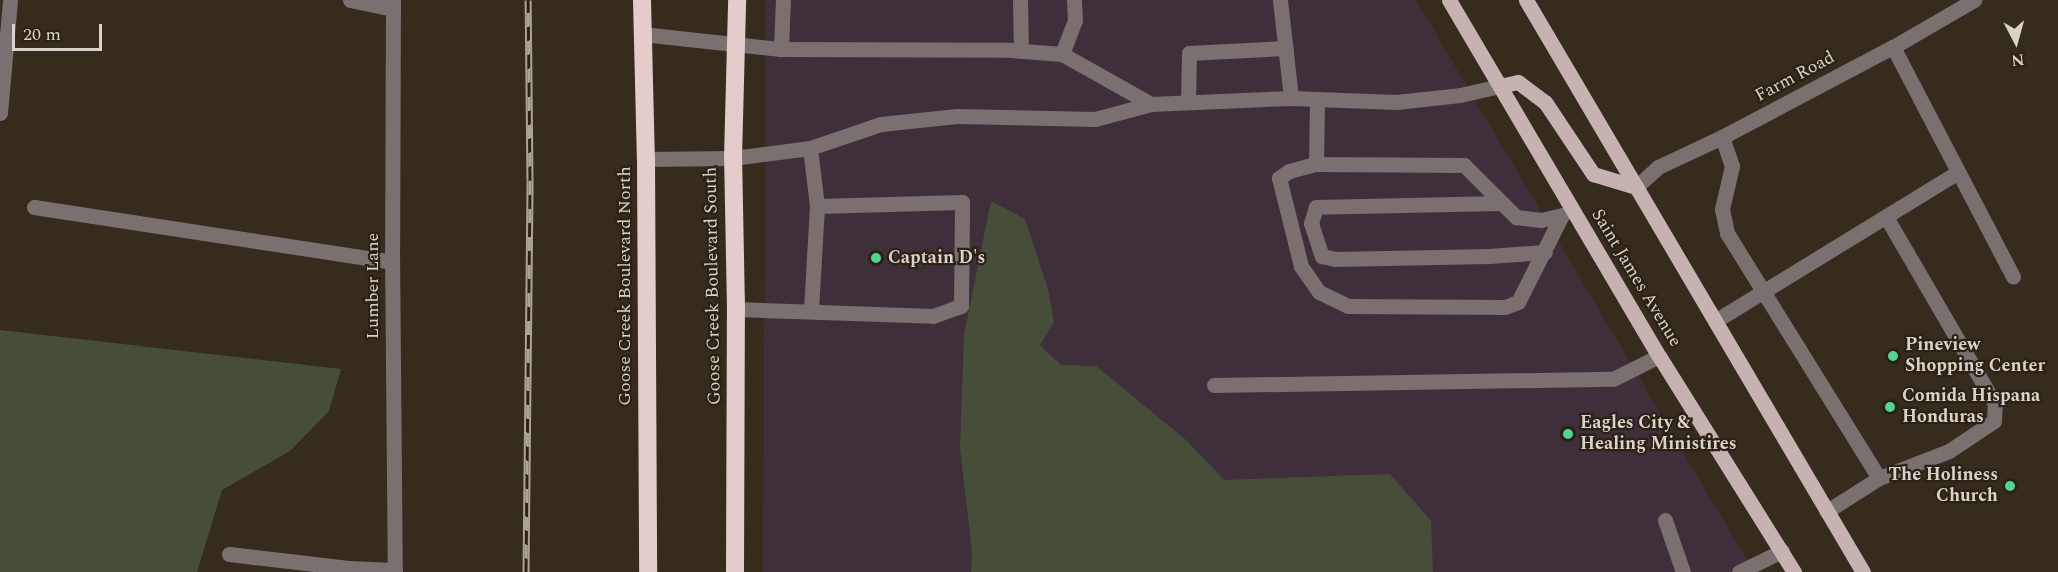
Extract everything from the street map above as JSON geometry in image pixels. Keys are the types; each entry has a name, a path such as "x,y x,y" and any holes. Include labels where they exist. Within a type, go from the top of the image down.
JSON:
{"highway":[{"name":"Goose Creek Boulevard North","path":"642,0 646,159 648,572"},
{"name":"Goose Creek Boulevard South","path":"735,572 736,309 733,158 737,0"}],"main road":[{"name":"Saint James Avenue","path":"1449,0 1500,86 1567,212 1794,572"},
{"path":"1526,0 1863,572"},
{"path":"1500,86 1518,82 1545,102 1593,174 1636,187"},
{"path":"1782,551 1804,572"}],"street":[{"path":"0,113 10,0"},
{"path":"350,0 393,5"},
{"path":"781,50 783,0"},
{"path":"1020,0 1021,51"},
{"path":"1062,54 1075,20 1074,0"},
{"path":"1280,0 1291,98"},
{"name":"Farm Road","path":"1636,187 1659,167 1722,137 1893,47 1974,0"},
{"name":"Lumber Lane","path":"393,5 392,262 395,571"},
{"path":"642,34 781,50 1021,51 1062,54 1151,104"},
{"path":"1893,47 2013,277"},
{"path":"1188,102 1189,52 1286,48"},
{"path":"646,159 733,158 810,148 881,124 957,116 1095,119 1151,104 1291,98 1396,102 1460,95 1500,86"},
{"path":"1316,164 1317,99"},
{"path":"1722,137 1732,166 1722,209 1727,233 1880,478"},
{"path":"810,148 817,206 811,311"},
{"path":"1316,164 1464,165 1516,217 1541,219 1567,212 1518,302 1505,307 1348,306 1319,292 1301,266 1279,178 1288,171 1316,164"},
{"path":"1715,321 1958,172"},
{"path":"736,309 933,316 961,306 962,201 817,206"},
{"path":"1501,203 1316,207 1311,223 1322,256 1335,259 1468,257 1545,252"},
{"path":"34,207 392,262"},
{"path":"1827,511 1880,478 1949,451 1994,421 1995,404 1886,217"},
{"path":"1214,385 1613,379 1659,356"},
{"path":"1665,520 1683,572"},
{"path":"1739,572 1782,551"},
{"path":"229,554 348,568 395,571"}],"shaded area":[{"path":"766,0 1416,0 1754,572 763,572"}],"green space":[{"path":"991,201 1025,219 1048,289 1054,322 1040,345 1061,365 1096,366 1186,440 1224,480 1390,474 1431,521 1433,572 971,572 972,552 960,448 964,335"},
{"path":"0,330 341,369 329,411 290,451 222,490 197,572 0,572"}],"railway":[{"path":"526,572 530,180 528,0"}],"place":[{"name":"Captain D's","path":"876,258"},
{"name":"Pineview Shopping Center","path":"1893,356"},
{"name":"Comida Hispana Honduras","path":"1890,407"},
{"name":"Eagles City & Healing Ministires","path":"1568,434"},
{"name":"The Holiness Church","path":"2010,486"}]}
